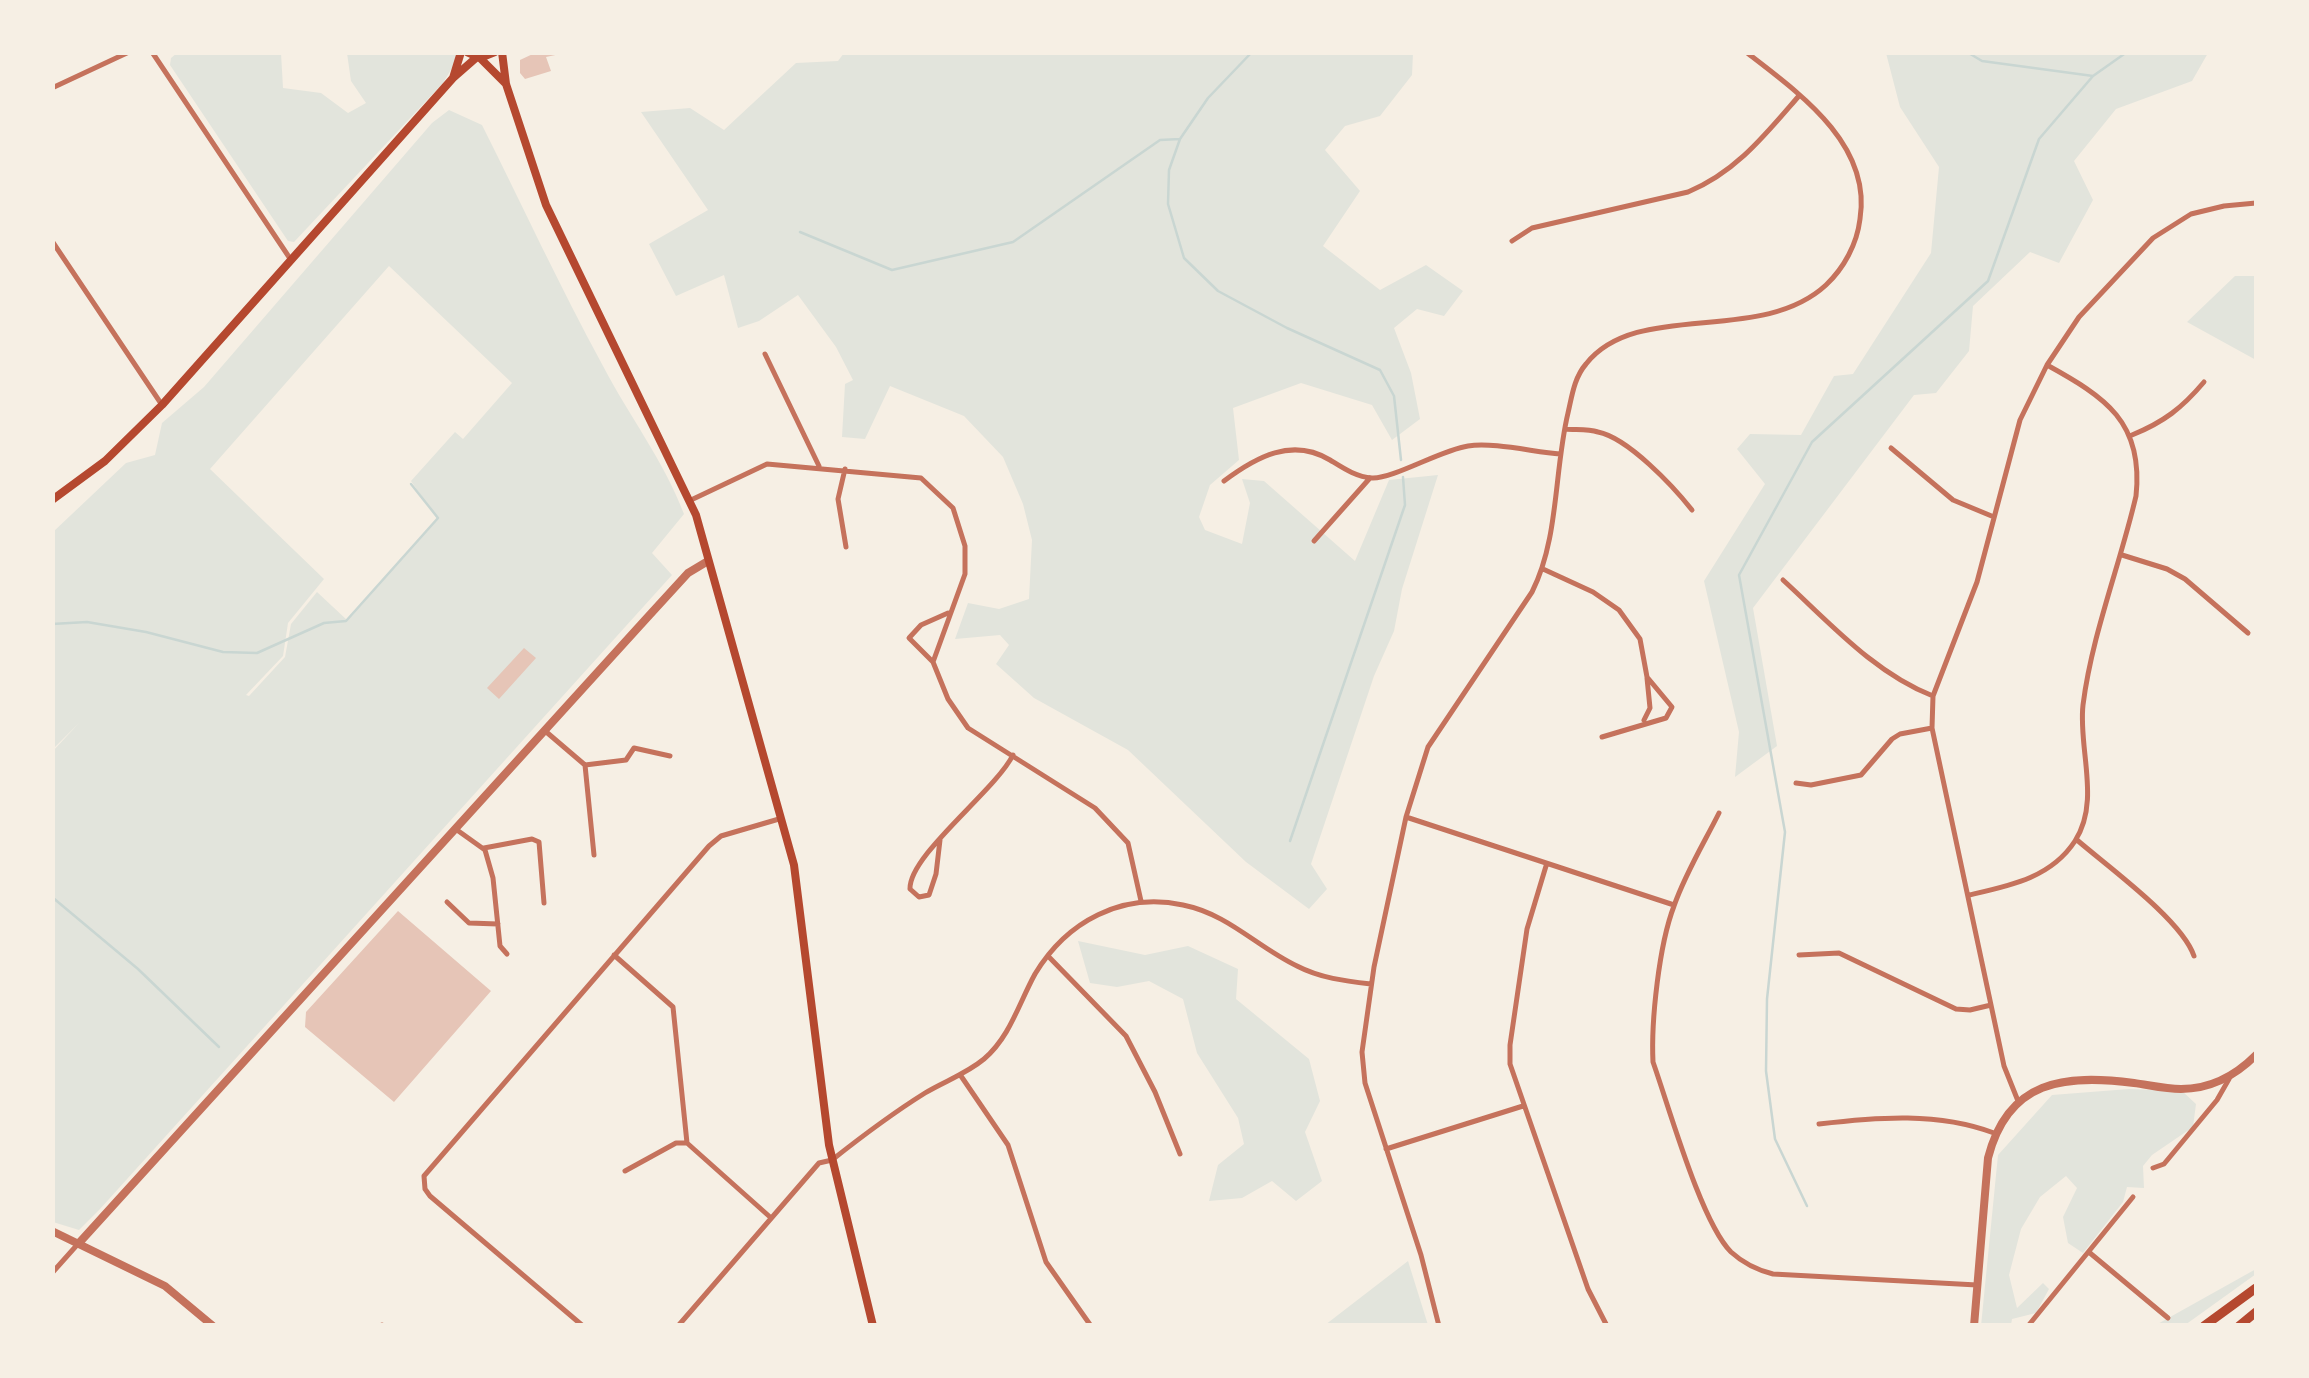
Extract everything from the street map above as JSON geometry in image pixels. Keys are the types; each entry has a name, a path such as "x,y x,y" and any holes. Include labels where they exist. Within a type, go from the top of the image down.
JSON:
{"highway":[{"path":"2204,1326 2256,1288"},
{"path":"2239,1326 2256,1312"}],"main road":[{"path":"453,78 464,52 479,57 506,84"},
{"path":"52,500 105,461 162,405 453,78 479,57 498,52 536,180 556,227 691,500 798,888 832,1160 873,1326"}],"street":[{"path":"52,88 129,52"},
{"path":"152,52 291,260"},
{"path":"1439,1326 1362,1067 1371,984 1406,817 1428,747 1543,570 1564,429 1575,381 1584,365 1606,345 1624,336 1659,328 1754,318 1801,304 1834,277 1857,238 1862,197 1848,148 1837,133 1746,52"},
{"path":"1512,241 1532,228 1688,192 1710,183 1747,155 1798,97"},
{"path":"2018,1101 2004,1066 1932,728 1932,696 1976,582 2020,420 2047,364 2079,317 2153,238 2192,214 2256,203"},
{"path":"52,241 162,405"},
{"path":"766,354 819,466"},
{"path":"1969,895 2015,885 2041,874 2076,840 2085,816 2087,784 2083,709 2138,476 2131,436 2112,406 2090,388 2047,364"},
{"path":"2131,436 2166,421 2204,382"},
{"path":"1564,429 1600,432 1615,438 1678,492 1692,510"},
{"path":"1224,481 1257,458 1274,452 1309,450 1345,470 1370,478 1472,445 1561,454"},
{"path":"1891,448 1953,500 1994,517"},
{"path":"691,500 767,464 921,478 953,508 965,546 965,574 933,662"},
{"path":"845,469 838,499 846,548"},
{"path":"1314,541 1370,478"},
{"path":"2122,556 2167,569 2184,579 2248,633"},
{"path":"52,1273 688,572 708,560"},
{"path":"1543,570 1593,592 1619,610 1640,639 1650,708 1642,723"},
{"path":"1783,580 1884,670 1932,696"},
{"path":"950,612 920,626 909,638 933,662 948,699 968,728 1094,808 1128,843 1141,900"},
{"path":"1602,737 1666,718 1672,707 1647,677"},
{"path":"1796,783 1811,785 1861,775 1892,739 1932,728"},
{"path":"544,730 585,764 594,855"},
{"path":"585,764 626,760 634,748 670,756"},
{"path":"940,840 933,887 929,895 918,897 909,883 940,840 991,786 1013,755"},
{"path":"1720,814 1674,905 1653,1025 1653,1062 1718,1236 1745,1263 1773,1274 1977,1285"},
{"path":"1406,817 1674,905"},
{"path":"582,1326 430,1196 423,1182 429,1169 721,836 779,819"},
{"path":"457,830 484,848 494,878 500,946 507,954"},
{"path":"484,848 532,839 539,842 544,903"},
{"path":"2076,840 2166,917 2194,956"},
{"path":"1546,866 1527,929 1510,1064 1588,1289 1607,1326"},
{"path":"678,1326 819,1163 832,1160 919,1096 982,1061 999,1043 1048,956 1084,921 1141,900 1200,909 1216,915 1295,966 1336,980 1371,984"},
{"path":"446,902 474,925 498,924"},
{"path":"1799,955 1839,953 1956,1009 1991,1005"},
{"path":"614,955 673,1007 676,1014 688,1143"},
{"path":"1048,956 1126,1036 1155,1092 1180,1154"},
{"path":"1974,1326 1988,1158 1994,1134 2018,1101 2036,1089 2084,1078 2181,1089 2210,1085 2230,1076 2256,1055"},
{"path":"961,1076 1008,1145 1046,1262 1091,1326"},
{"path":"2153,1168 2164,1164 2217,1100 2230,1076"},
{"path":"1386,1150 1523,1106"},
{"path":"1819,1124 1888,1116 1973,1125 1994,1134"},
{"path":"625,1172 676,1143 688,1143 770,1217"},
{"path":"2028,1326 2133,1197"},
{"path":"52,1231 166,1286 213,1326"},
{"path":"2090,1253 2168,1318"}],"shaded area":[{"path":"456,52 455,63 443,83 294,242 288,241 170,65 177,53 281,53 283,88 321,93 348,113 366,103 351,81 347,53"},
{"path":"844,53 1413,53 1412,75 1380,116 1345,126 1325,150 1360,191 1323,246 1380,290 1426,265 1463,291 1444,316 1417,309 1394,328 1411,373 1420,419 1392,440 1372,405 1301,383 1233,408 1239,460 1210,485 1199,517 1205,530 1242,544 1250,503 1242,479 1264,481 1355,561 1389,480 1438,475 1402,589 1394,631 1374,676 1311,864 1327,889 1309,909 1246,862 1128,750 1034,698 996,664 1009,645 1000,635 955,639 968,603 999,609 1029,599 1032,540 1023,504 1003,457 964,416 890,386 865,439 842,437 845,384 853,380 836,347 798,295 759,321 738,328 724,275 676,296 649,244 708,210 641,112 690,108 724,130 796,63 838,61"},
{"path":"1886,53 2208,53 2192,81 2116,109 2074,161 2093,200 2059,263 2030,252 1973,306 1969,351 1936,393 1914,395 1753,608 1777,746 1735,777 1739,732 1704,581 1765,484 1737,449 1750,434 1801,435 1834,376 1853,374 1931,253 1939,167 1900,107"},
{"path":"449,110 482,125 587,336 676,494 684,514 652,553 672,575 100,1209 79,1230 53,1222 52,752 79,723 53,749 53,532 126,463 155,455 162,423 204,387 432,123","holes":["389,266 512,383 463,439 455,432 411,481 437,519 347,620 317,592 291,624 285,657 246,695 283,656 288,623 324,579 210,469"]},
{"path":"2235,276 2256,276 2256,360 2187,322"},
{"path":"1078,941 1145,955 1188,946 1238,969 1236,999 1309,1059 1320,1101 1305,1132 1322,1181 1296,1201 1272,1181 1242,1198 1209,1201 1218,1165 1244,1144 1238,1118 1197,1053 1183,999 1149,981 1117,987 1090,983"},
{"path":"2129,1089 2182,1091 2196,1104 2193,1127 2152,1155 2143,1166 2144,1188 2127,1187 2123,1202 2083,1253 2068,1243 2063,1217 2077,1188 2066,1176 2040,1197 2021,1229 2009,1275 2017,1308 2043,1283 2049,1289 2036,1313 2012,1319 2011,1325 1981,1326 1998,1155 2052,1095"},
{"path":"1408,1261 1428,1325 1325,1325"},
{"path":"2256,1269 2256,1274 2185,1325 2154,1326"}],"building":[{"path":"537,52 560,54 546,57 551,71 525,79 520,73 520,60"},
{"path":"524,648 536,658 499,699 487,688"},
{"path":"398,911 491,991 394,1102 305,1027 306,1012"}],"waterway":[{"path":"1252,52 1208,98 1180,139 1169,170 1168,204 1184,258 1218,291 1287,328 1380,370 1394,396 1401,460"},
{"path":"1967,52 1982,61 2093,76 2127,52"},
{"path":"1807,1206 1775,1139 1766,1071 1767,999 1785,832 1739,575 1812,442 1988,281 2039,139 2093,76"},
{"path":"800,232 892,270 1013,242 1160,140 1180,139"},
{"path":"1290,841 1405,505 1403,477"},
{"path":"52,624 87,622 223,652 257,653 324,623 346,621 438,518 411,484"},
{"path":"52,897 138,969 219,1047"}]}
